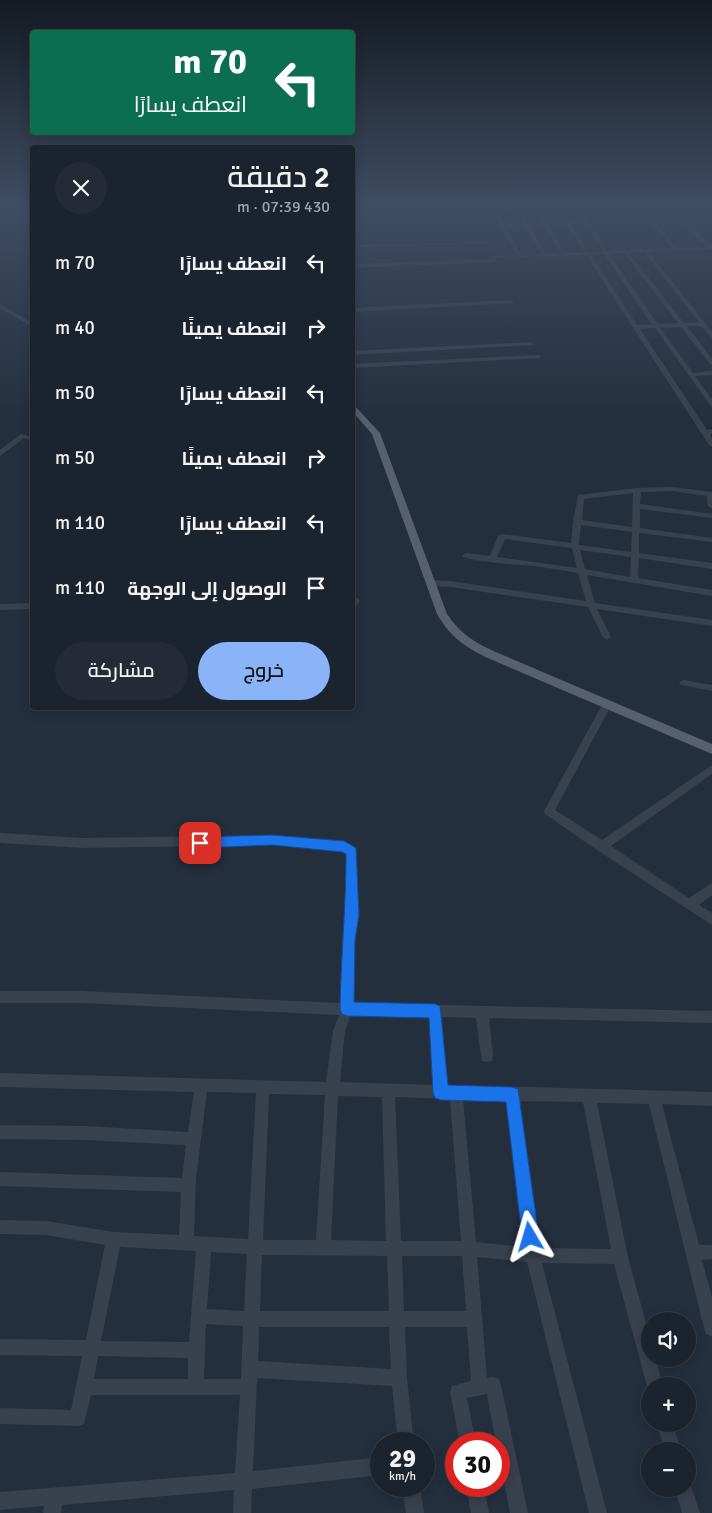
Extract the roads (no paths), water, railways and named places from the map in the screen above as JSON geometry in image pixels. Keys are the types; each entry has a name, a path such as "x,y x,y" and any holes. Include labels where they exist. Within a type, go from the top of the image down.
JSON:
{"main road":[{"path":"355,408 376,433 430,583 450,627 467,642 712,749"}],"street":[{"path":"605,278 636,327 680,375 712,404"},
{"path":"622,278 656,326 709,432 712,445"},
{"path":"646,278 712,363"},
{"path":"667,278 712,336"},
{"path":"644,285 652,285"},
{"path":"611,287 636,286"},
{"path":"355,310 511,302"},
{"path":"0,306 30,324"},
{"path":"636,327 703,324"},
{"path":"355,353 531,344"},
{"path":"355,366 538,356"},
{"path":"680,375 712,373"},
{"path":"0,454 23,435 30,438"},
{"path":"607,637 591,605 575,546 581,497 637,490 672,489 711,494 712,506"},
{"path":"634,581 637,490"},
{"path":"636,506 712,516"},
{"path":"577,522 712,540"},
{"path":"492,560 502,536 712,566"},
{"path":"466,556 537,564 712,593"},
{"path":"430,583 450,584 712,623"},
{"path":"0,607 30,606"},
{"path":"684,683 712,688"},
{"path":"607,704 549,812 712,920"},
{"path":"602,847 712,770"},
{"path":"0,838 83,843 272,840 344,846 352,852 352,915 348,940 347,1009 339,1031 332,1090 323,1247"},
{"path":"689,905 712,888"},
{"path":"0,997 81,997 347,1009 712,1017"},
{"path":"435,1011 448,1093 467,1249 480,1387"},
{"path":"482,1012 487,1056"},
{"path":"0,1080 388,1092 712,1099"},
{"path":"186,1242 189,1186 201,1087"},
{"path":"242,1513 263,1088"},
{"path":"388,1092 399,1378 405,1432"},
{"path":"512,1094 533,1255 598,1513"},
{"path":"589,1096 620,1257 653,1377"},
{"path":"654,1098 712,1328"},
{"path":"0,1132 85,1133 194,1140"},
{"path":"0,1180 189,1186"},
{"path":"0,1227 46,1228 114,1239 204,1244 467,1249 533,1255 620,1257"},
{"path":"0,1416 78,1418 114,1239"},
{"path":"196,1386 196,1350 204,1244"},
{"path":"693,1253 712,1252"},
{"path":"200,1316 253,1319 473,1319"},
{"path":"0,1347 196,1350"},
{"path":"248,1369 399,1378"},
{"path":"466,1432 458,1392 493,1386 519,1513"},
{"path":"85,1387 247,1387"},
{"path":"0,1501 53,1505 370,1467"},
{"path":"413,1497 415,1513"},
{"path":"477,1497 480,1513"},
{"path":"686,1497 691,1513"}]}
